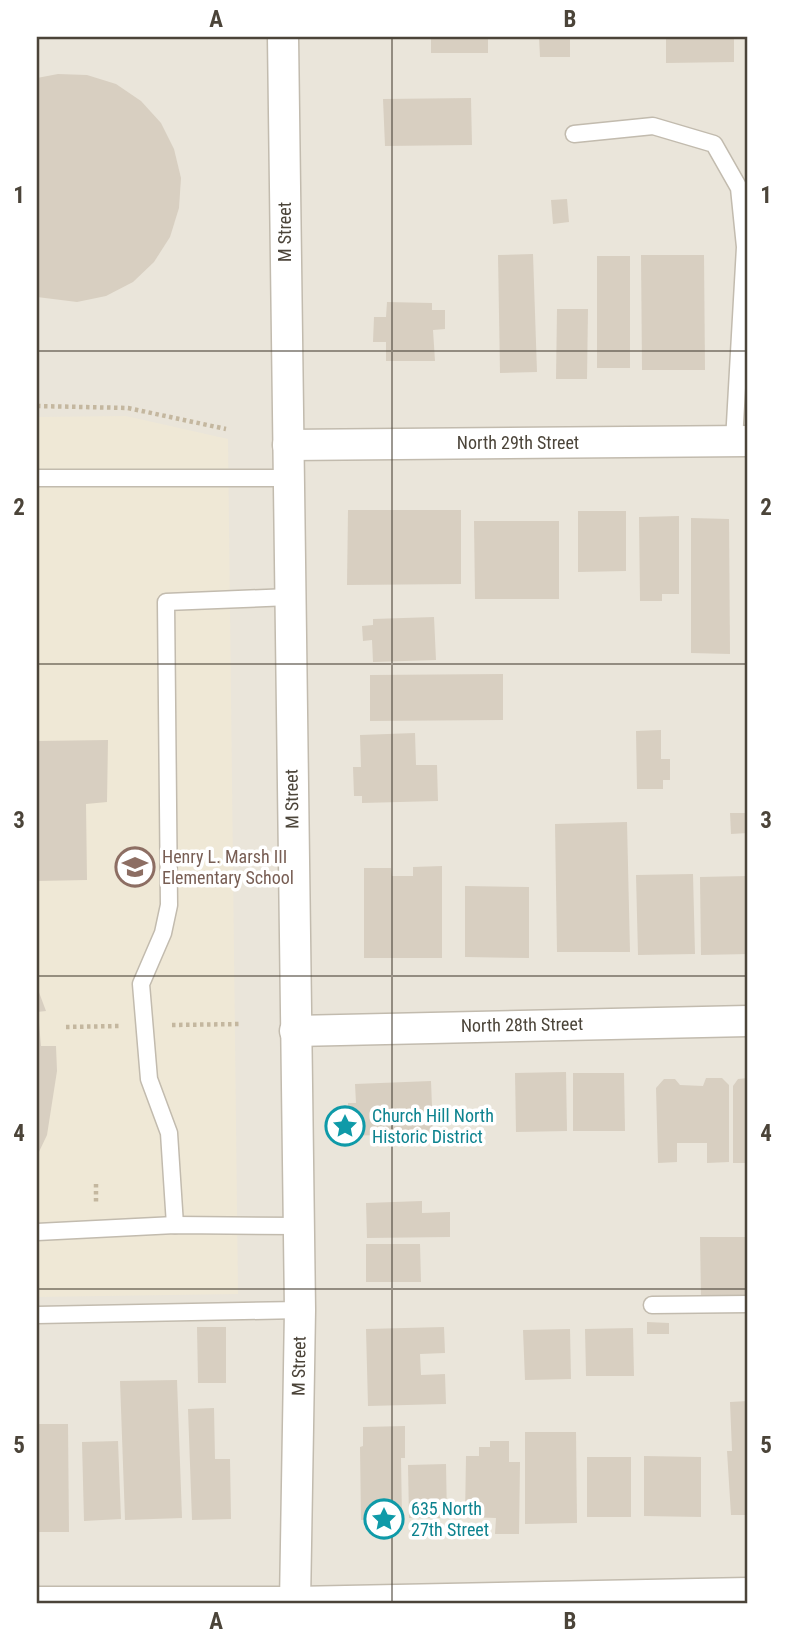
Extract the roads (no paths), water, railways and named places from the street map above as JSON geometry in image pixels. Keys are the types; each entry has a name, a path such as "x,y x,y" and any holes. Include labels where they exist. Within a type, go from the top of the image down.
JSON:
{"street":[{"name":"M Street","path":"282,37 300,1310 295,1602"},
{"name":"North 29th Street","path":"288,445 741,441"},
{"name":"North 28th Street","path":"295,1031 748,1021"},
{"path":"37,1602 295,1602 748,1593"}],"lane":[{"path":"573,134 653,126 714,144 739,188 745,247 741,441"},
{"path":"37,478 288,478"},
{"path":"175,1225 169,1133 149,1079 141,984 163,933 169,905 166,602 290,597"},
{"path":"37,1232 175,1225 298,1226"},
{"path":"652,1305 748,1304"},
{"path":"37,1315 300,1310"}],"place":[{"name":"Henry L. Marsh III Elementary School","path":"135,867"},
{"name":"Church Hill North Historic District","path":"345,1126"},
{"name":"635 North 27th Street","path":"384,1519"}]}
